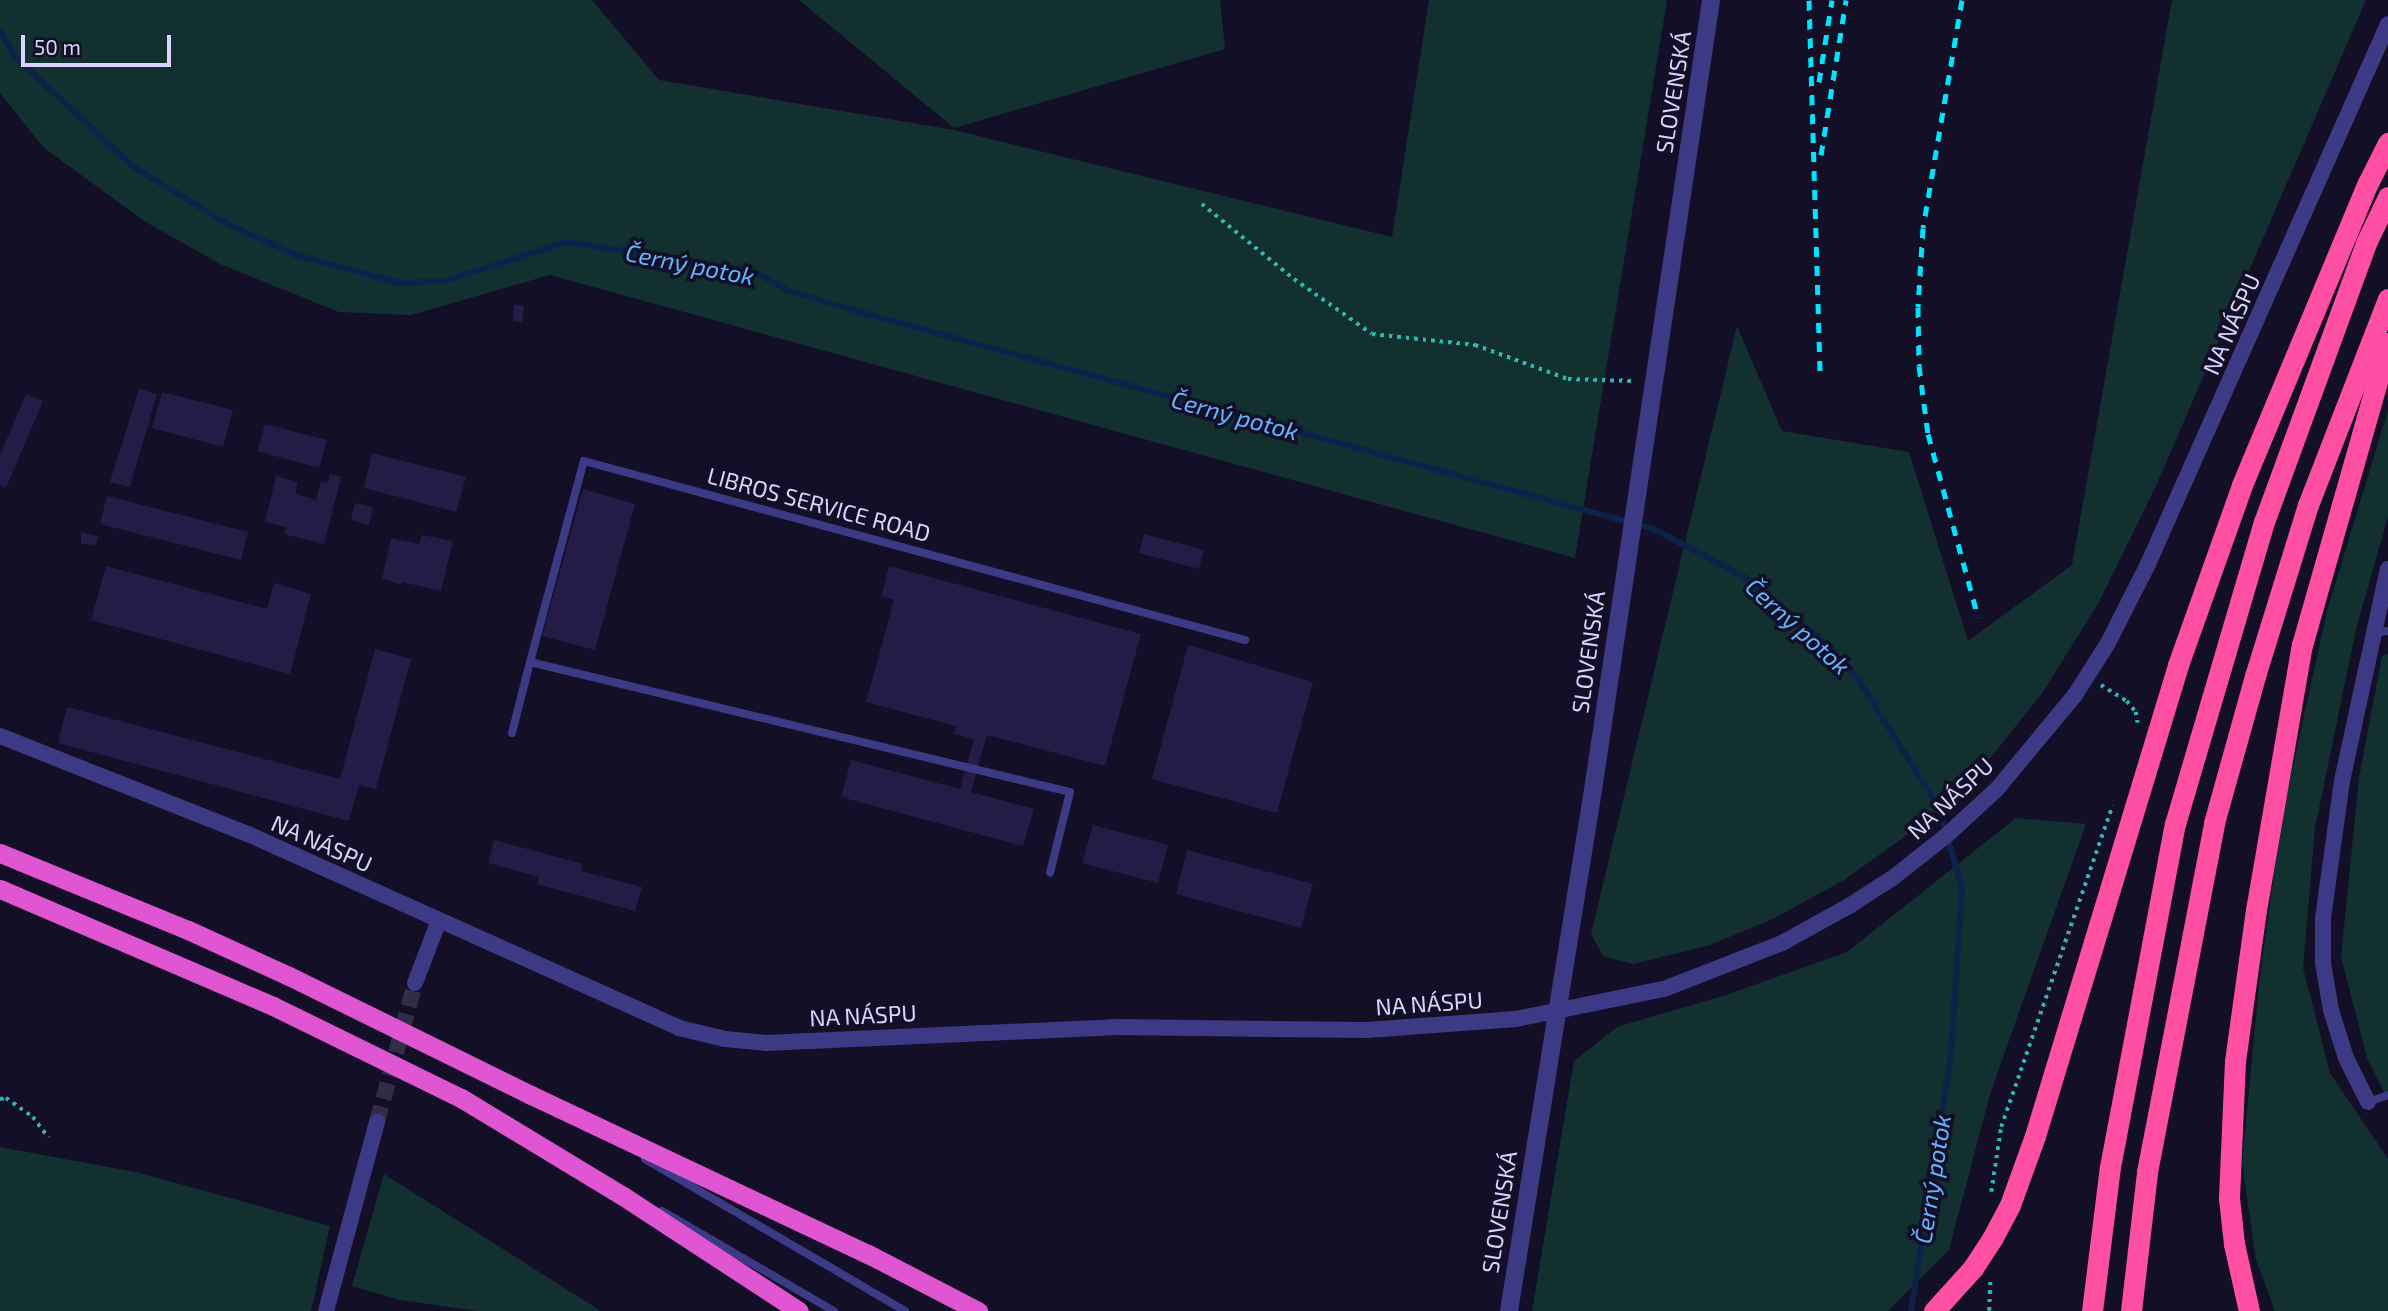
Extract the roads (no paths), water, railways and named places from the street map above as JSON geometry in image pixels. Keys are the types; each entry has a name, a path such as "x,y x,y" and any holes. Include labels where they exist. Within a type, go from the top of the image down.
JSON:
{"highway":[{"path":"1934,1311 1973,1268 2010,1205 2035,1136 2142,781 2205,588 2242,485 2368,183 2388,143"},
{"path":"2092,1311 2110,1167 2175,824 2264,522 2366,243 2388,197"},
{"path":"2131,1311 2147,1172 2214,823 2308,505 2388,299"},
{"path":"2249,1311 2234,1244 2230,1198 2235,1061 2256,911 2302,645 2380,361 2388,343"},
{"path":"0,853 264,965 868,1254 978,1311"},
{"path":"0,889 274,1006 449,1092 712,1252 799,1311"}],"street":[{"name":"SLOVENSKÁ","path":"1509,1311 1593,790 1620,594 1712,0"},
{"name":"NA NÁSPU","path":"0,736 248,834 679,1028 746,1041 1115,1027 1367,1030 1456,1026 1556,1012 1664,989 1735,964 1817,925 1894,877 1985,801 2036,744 2088,677 2128,607 2175,506 2388,23"},
{"path":"2368,1102 2337,1035 2327,986 2322,940 2336,818 2380,632 2388,569"},
{"path":"415,983 439,920"},
{"path":"326,1311 377,1122"}],"lane":[{"name":"LIBROS SERVICE ROAD","path":"530,662 584,461 1245,640"},
{"path":"512,733 530,662 1070,792 1050,873"},
{"path":"531,1095 718,1199 905,1311"},
{"path":"2368,1102 2388,1095"},
{"path":"510,1127 699,1231 834,1311"}],"waterway":[{"name":"Černý potok","path":"0,30 14,56 135,168 226,223 296,255 400,283 446,281 566,242 753,271 789,291 856,311 1654,529 1746,578 1825,643 1858,679 1939,808 1962,889 1951,1055 1911,1311"}],"tunnel":[{"path":"377,1122 415,983"}],"railway":[{"path":"1809,0 1820,377"},
{"path":"1819,82 1832,0"},
{"path":"1821,155 1846,0"},
{"path":"1962,0 1923,228 1918,307 1919,366 1928,434 1978,617"}]}
